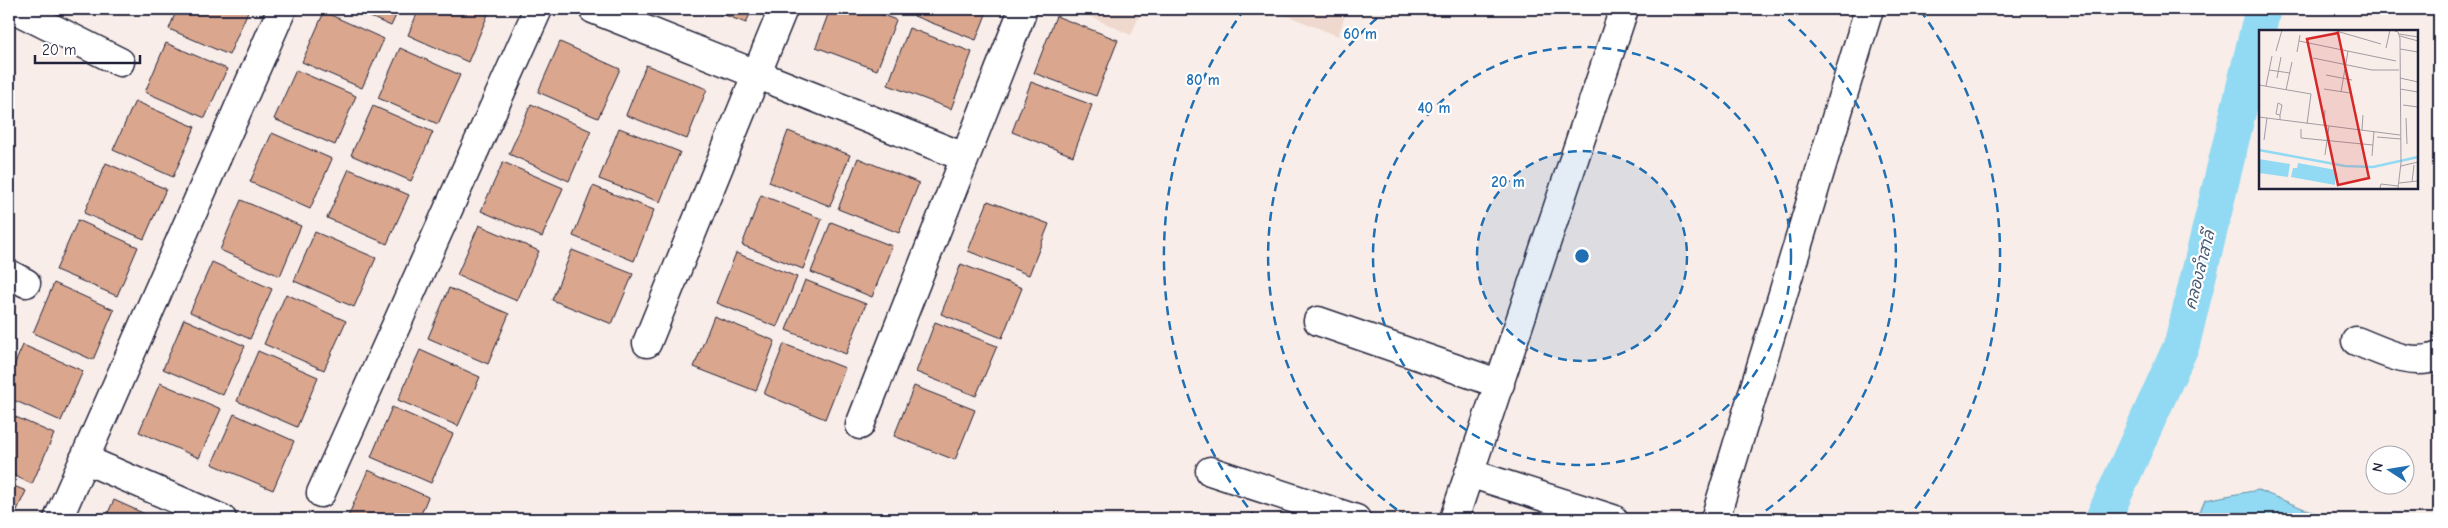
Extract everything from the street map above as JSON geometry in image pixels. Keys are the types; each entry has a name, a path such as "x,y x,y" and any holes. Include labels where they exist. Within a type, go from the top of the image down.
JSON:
{"street":[{"path":"14,9 120,62"},
{"path":"58,519 282,9"},
{"path":"321,492 538,9"},
{"path":"593,9 964,157"},
{"path":"648,343 782,9"},
{"path":"1454,519 1624,9"},
{"path":"1715,519 1869,9"},
{"path":"860,425 1021,15"},
{"path":"1318,322 1500,384"},
{"path":"2356,341 2409,360 2428,361 2439,356"},
{"path":"84,459 222,519"},
{"path":"1210,471 1356,519"},
{"path":"1470,474 1612,519"}],"shaded area":[{"path":"1074,9 1142,9 1131,35"},
{"path":"1271,9 1347,9 1338,36"}],"water":[{"path":"2258,490 2329,519 2197,519 2205,500"}],"building":[{"path":"177,9 249,9 229,55 169,29"},
{"path":"352,9 399,9 391,26"},
{"path":"419,9 481,9 489,12 468,62 408,35"},
{"path":"709,9 752,9 746,23"},
{"path":"830,9 867,9 896,20 877,70 816,47"},
{"path":"917,9 988,9 976,40 914,16"},
{"path":"324,12 384,39 362,88 302,62"},
{"path":"1056,16 1118,40 1096,96 1034,73"},
{"path":"909,28 972,52 951,109 888,85"},
{"path":"560,42 620,69 598,118 538,92"},
{"path":"166,43 227,69 205,118 145,92"},
{"path":"400,48 460,75 438,124 378,98"},
{"path":"646,65 707,89 687,139 626,115"},
{"path":"296,70 356,96 335,145 274,119"},
{"path":"1031,82 1092,105 1073,156 1012,132"},
{"path":"135,101 195,127 173,177 113,150"},
{"path":"531,104 591,131 569,181 509,154"},
{"path":"373,106 433,132 411,181 351,155"},
{"path":"619,128 680,152 660,202 599,179"},
{"path":"788,131 850,155 830,206 769,182"},
{"path":"272,133 332,159 310,209 250,182"},
{"path":"858,158 919,183 899,233 838,209"},
{"path":"503,162 563,188 542,237 481,211"},
{"path":"106,163 166,189 144,239 84,213"},
{"path":"349,169 409,195 387,244 327,218"},
{"path":"593,186 654,210 634,261 573,236"},
{"path":"761,195 822,219 803,269 742,245"},
{"path":"241,200 301,226 280,276 220,250"},
{"path":"988,201 1049,224 1029,275 968,251"},
{"path":"78,220 138,247 117,296 56,270"},
{"path":"831,222 892,246 872,297 811,272"},
{"path":"479,225 539,251 517,301 457,275"},
{"path":"315,232 376,258 354,307 294,281"},
{"path":"572,250 633,274 612,324 552,300"},
{"path":"736,253 797,277 777,327 716,303"},
{"path":"212,262 272,289 250,339 190,312"},
{"path":"961,264 1022,288 1002,338 941,314"},
{"path":"805,280 866,304 846,354 786,330"},
{"path":"54,283 114,310 93,360 33,333"},
{"path":"449,288 509,314 488,364 428,338"},
{"path":"286,294 346,321 324,370 264,344"},
{"path":"714,316 775,341 756,391 694,367"},
{"path":"184,319 245,346 223,395 163,369"},
{"path":"935,322 997,346 976,396 916,372"},
{"path":"784,344 845,368 825,419 764,394"},
{"path":"23,345 83,371 61,421 9,398 9,377"},
{"path":"420,350 480,377 458,426 398,400"},
{"path":"258,351 318,377 297,427 237,401"},
{"path":"160,383 221,409 199,458 139,432"},
{"path":"914,386 975,410 955,460 894,436"},
{"path":"392,407 453,434 431,483 371,457"},
{"path":"9,414 54,434 32,484 9,473"},
{"path":"234,414 294,441 273,490 212,464"},
{"path":"368,470 428,497 419,519 347,519"},
{"path":"9,484 26,491 13,519 9,519"},
{"path":"114,500 156,519 105,519"}],"waterway":[{"name":"คลองลำสาลี","path":"2103,519 2182,344 2263,9"}]}
